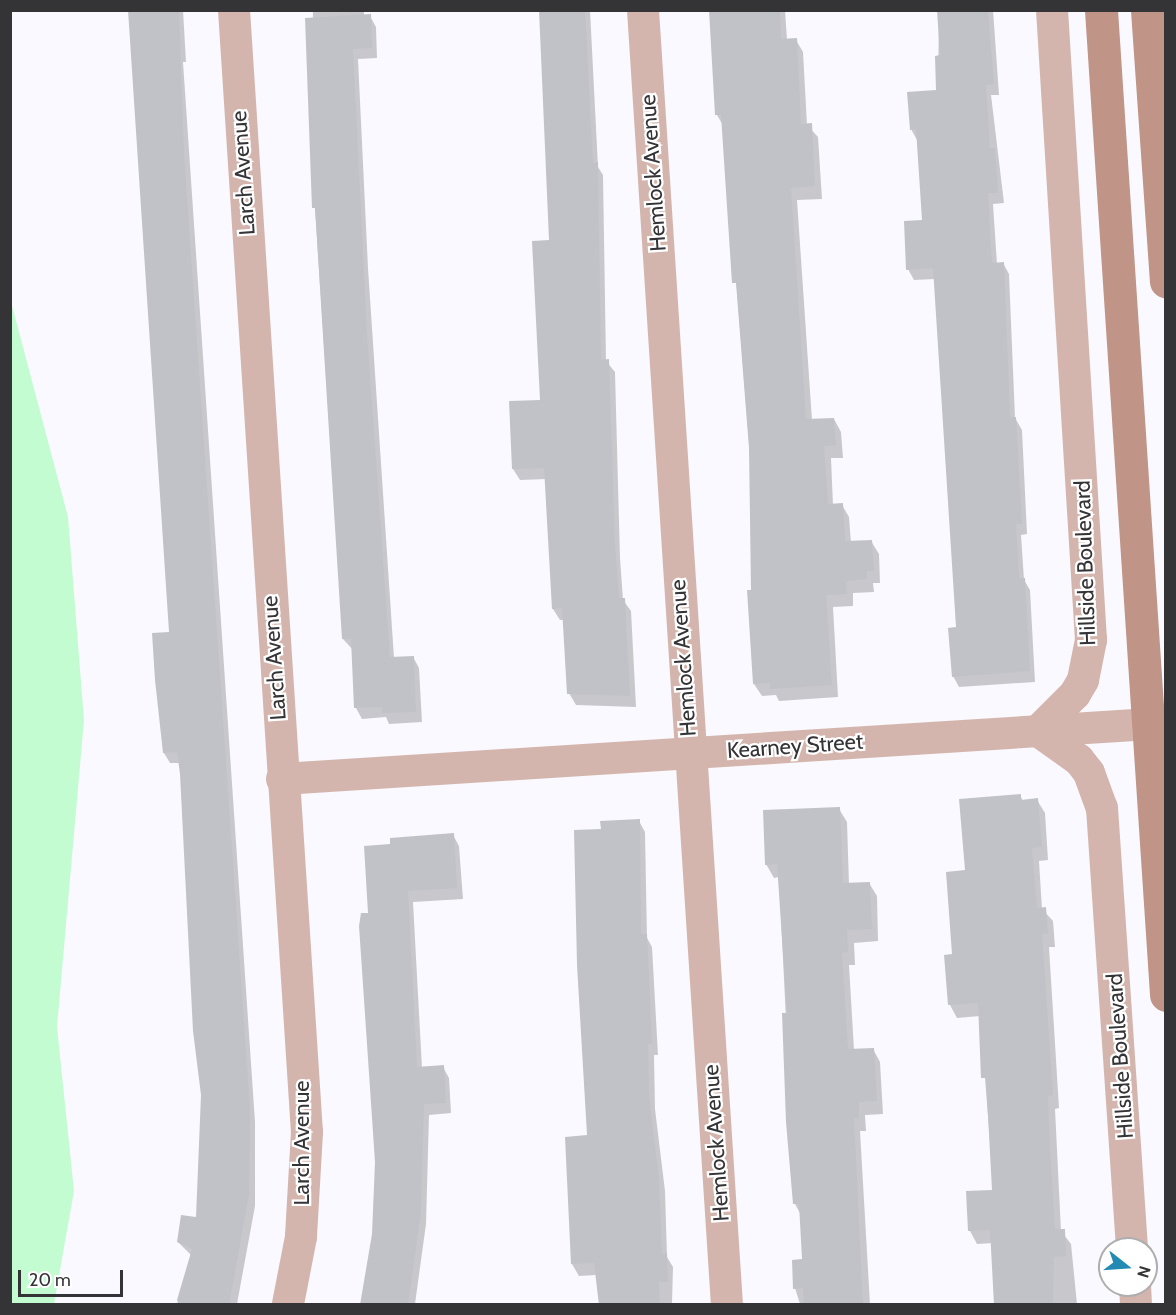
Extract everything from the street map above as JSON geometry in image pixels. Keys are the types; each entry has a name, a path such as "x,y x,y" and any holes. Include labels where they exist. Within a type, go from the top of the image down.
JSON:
{"main road":[{"path":"1101,10 1157,724 1166,995"},
{"path":"1147,10 1166,281"}],"street":[{"name":"Larch Avenue","path":"234,10 282,779 307,1132 301,1237 288,1305"},
{"name":"Hemlock Avenue","path":"643,10 689,753 727,1305"},
{"name":"Hillside Boulevard","path":"1052,10 1091,640 1083,680 1075,694 1038,731 1079,760 1089,773 1102,808 1131,1237"},
{"name":"Kearney Street","path":"282,779 1157,724"}],"green space":[{"path":"10,298 68,517 84,720 57,1027 74,1191 54,1304 10,1304"}],"building":[{"path":"128,10 179,10 184,154 250,1110 249,1194 229,1305 180,1305 177,1300 192,1249 177,1242 181,1215 196,1217 201,1095 193,1031 180,774 177,752 163,753 155,680 152,633 169,632"},
{"path":"539,10 585,10 593,163 598,162 601,360 609,359 615,545 619,598 625,598 630,696 567,694 562,608 552,609 544,468 512,469 509,401 540,400 532,241 549,240"},
{"path":"709,10 780,10 781,39 797,38 801,124 812,123 815,186 791,188 806,419 834,418 836,445 824,446 828,504 843,503 845,541 872,540 874,571 867,571 867,579 846,581 847,594 826,595 832,685 770,689 770,683 753,684 747,590 751,590 749,448 736,283 732,283 721,115 715,115"},
{"path":"937,10 988,10 994,84 986,85 990,148 995,148 998,193 988,193 992,263 1004,262 1010,417 1016,417 1022,524 1016,524 1019,578 1025,578 1030,671 952,677 948,628 956,627 933,268 906,270 904,221 922,220 916,129 910,130 907,92 936,90 935,56 940,55"},
{"path":"371,14 372,48 353,49 367,334 390,657 414,656 416,712 382,713 382,707 354,708 351,639 342,639 315,208 312,208 305,18"},
{"path":"1021,794 1021,800 1038,798 1042,847 1032,848 1037,908 1046,907 1048,934 1042,934 1053,1095 1048,1096 1050,1149 1055,1229 1065,1229 1066,1256 1054,1257 1053,1305 994,1305 990,1230 968,1231 966,1191 992,1190 986,1078 981,1078 978,1003 948,1005 944,955 952,954 946,872 965,870 959,799"},
{"path":"840,807 843,883 870,882 872,929 847,930 848,952 842,953 848,1049 874,1048 877,1101 859,1102 859,1118 854,1118 863,1305 804,1305 803,1288 793,1289 792,1260 802,1259 799,1204 793,1204 786,1122 782,1013 787,1013 777,864 765,865 763,810"},
{"path":"640,819 641,934 647,934 652,1043 648,1044 649,1096 659,1178 662,1254 667,1253 668,1282 659,1282 660,1305 599,1305 594,1263 571,1264 565,1137 587,1135 577,965 574,830 601,829 600,821"},
{"path":"454,833 457,888 408,891 417,1067 444,1065 446,1103 424,1104 421,1212 408,1305 360,1305 372,1234 375,1162 359,926 361,913 368,913 364,846 390,844 390,838"}]}
